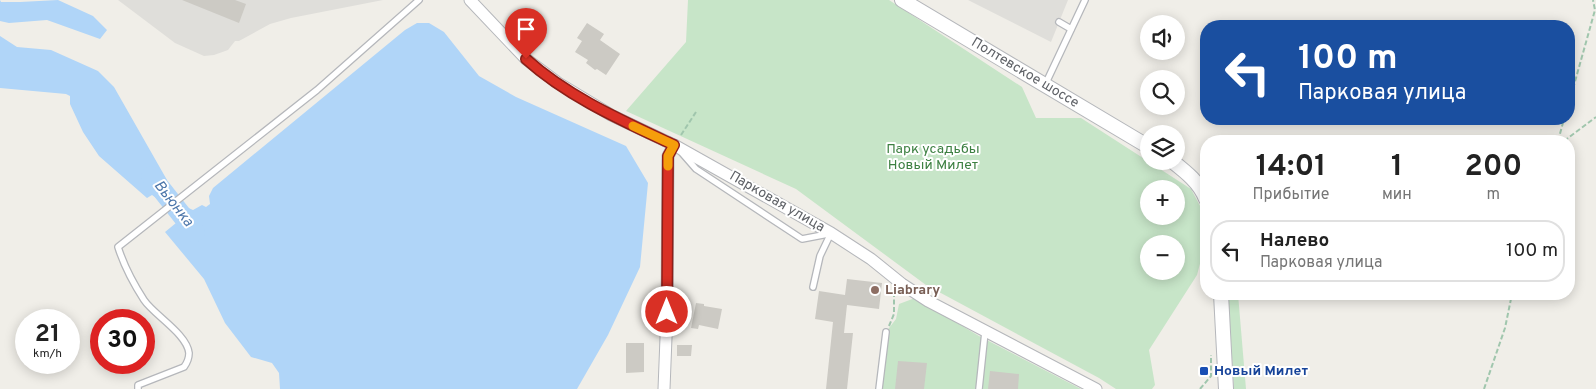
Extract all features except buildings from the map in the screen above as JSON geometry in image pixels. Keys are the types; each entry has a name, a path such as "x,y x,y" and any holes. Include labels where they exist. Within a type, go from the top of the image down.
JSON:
{"street":[{"name":"Парковая улица","path":"470,0 526,59 546,76 611,115 674,145 830,233 872,259 899,282 928,301 1096,389"},
{"name":"Полтевское шоссе","path":"902,0 1140,142"},
{"path":"664,389 667,312 668,156 674,145"},
{"path":"1184,170 1200,188"},
{"path":"1221,300 1226,389"}],"lane":[{"path":"138,389 138,385 184,367 189,351 177,332 145,301 123,264 118,247 317,90 419,0"},
{"path":"1045,85 1085,0"},
{"path":"1059,22 1071,29"},
{"path":"674,145 696,169 802,239 830,233"},
{"path":"813,287 820,256 830,233"},
{"path":"879,389 886,332"},
{"path":"979,389 985,332"}],"path":[{"path":"1575,82 1595,10 1593,0"},
{"path":"674,145 696,112"},
{"path":"1572,135 1596,117"},
{"path":"886,332 894,314 893,292 899,282"},
{"path":"1484,389 1505,328 1511,300"},
{"path":"1200,389 1211,376"}],"shaded area":[{"path":"118,0 383,0 291,18 270,24 239,41 235,41 228,50 204,56 175,43"},
{"path":"968,0 1068,0 1051,42"}],"green space":[{"name":"Парк усадьбы Новый Милет","path":"688,0 889,0 1022,87 1036,118 1081,118 1140,156 1140,170 1162,170 1177,180 1140,180 1140,225 1185,225 1185,185 1191,189 1200,206 1200,264 1197,275 1149,350 1155,385 1152,389 1116,389 926,285 796,189 626,111 686,42"},
{"path":"915,298 979,336 1081,389 879,389 886,332 896,319 899,304"},
{"path":"1228,300 1239,300 1246,389 1234,389"}],"water":[{"path":"0,0 1,2 20,2 58,0 93,16 107,30 100,39 47,20 9,23 0,21"},
{"path":"417,23 429,23 444,32 479,76 516,97 626,146 648,183 640,267 608,335 577,389 280,389 279,373 272,363 251,357 225,323 204,279 165,232 176,223 172,216 184,206 193,210 202,205 206,207 210,204 209,196 213,188 405,30"},
{"path":"0,36 17,47 51,50 98,71 114,87 167,180 165,182 172,193 161,201 152,195 147,198 99,156 83,132 70,104 70,96 66,94 0,88"}],"waterway":[{"name":"Вьюнка","path":"151,176 195,232"}],"slow traffic":[{"path":"633,126 674,145 668,156 668,166"}],"place":[{"name":"Liabrary","path":"875,290"},
{"name":"Новый Милет","path":"1204,371"}],"route":[{"path":"526,59 546,76 598,107 674,145 668,156 667,312"}]}
